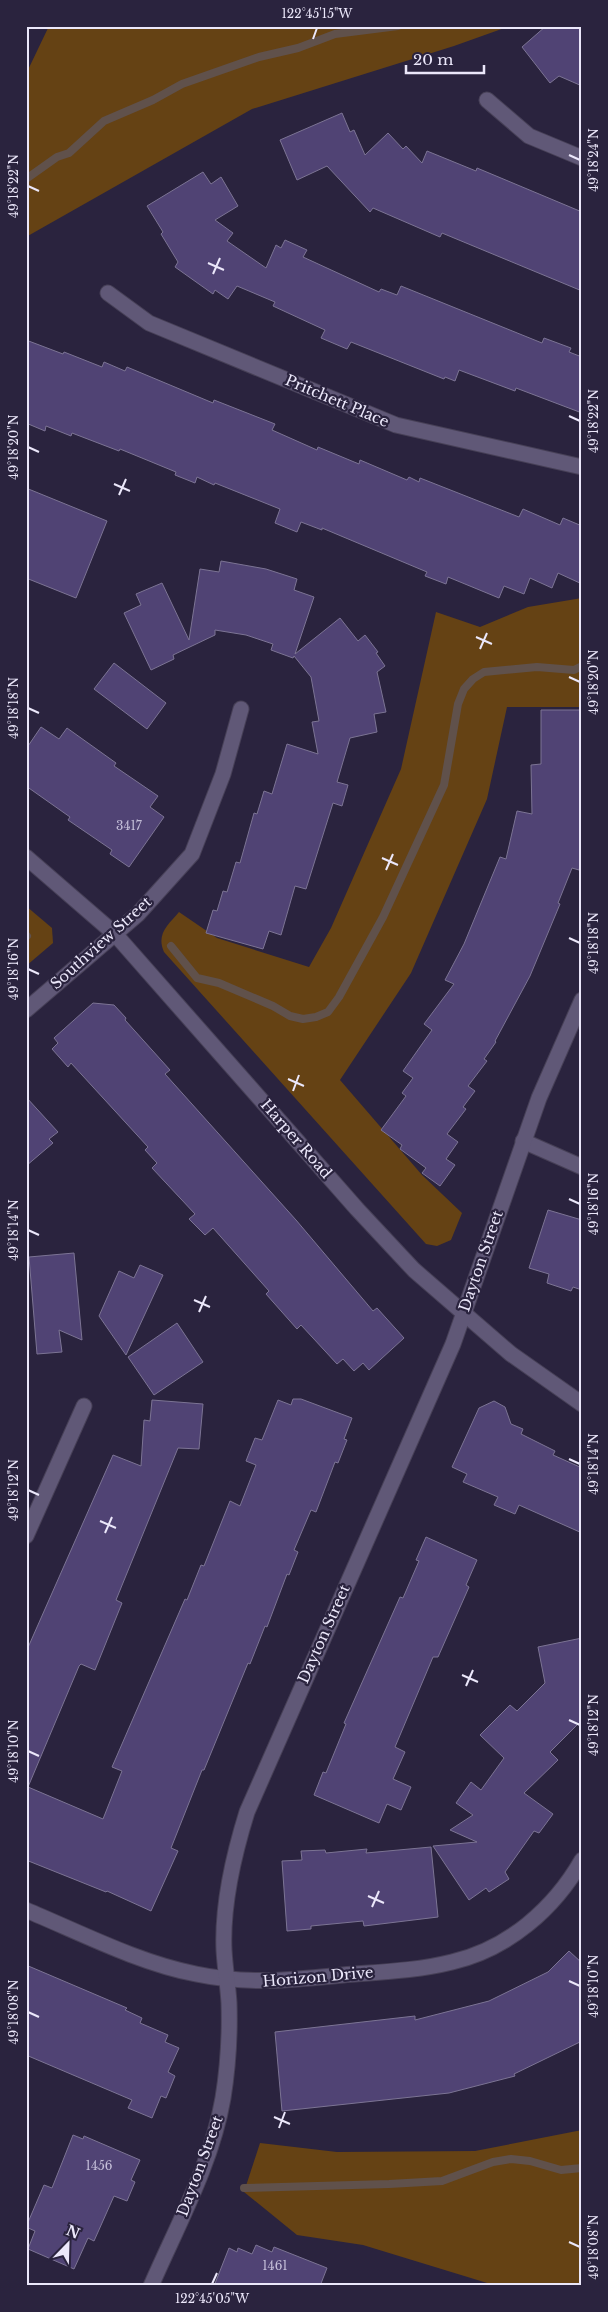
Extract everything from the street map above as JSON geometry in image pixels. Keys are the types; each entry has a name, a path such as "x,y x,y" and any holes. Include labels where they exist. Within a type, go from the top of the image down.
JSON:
{"street":[{"path":"487,100 529,136 582,158"},
{"name":"Pritchett Place","path":"108,292 148,323 396,425 582,467"},
{"name":"Southview Street","path":"26,1010 138,914 192,854 223,774 241,709"},
{"name":"Harper Road","path":"26,857 115,934 414,1270 463,1314 529,1367 582,1404"},
{"name":"Dayton Street","path":"151,2286 196,2183 219,2118 226,2076 229,2024 224,1950 227,1894 234,1853 247,1812 453,1344 539,1098 582,1000"},
{"path":"523,1142 582,1167"},
{"path":"26,1536 84,1406"},
{"name":"Horizon Drive","path":"26,1910 156,1963 196,1974 227,1979 266,1982 414,1969 468,1958 515,1934 554,1901 582,1860"}],"shaded area":[{"path":"49,26 510,26 454,46 252,109 26,237 26,74"},
{"path":"582,598 582,707 507,707 487,799 411,973 340,1080 422,1175 462,1213 451,1240 437,1246 426,1244 164,952 161,940 162,935 179,912 217,938 309,967 331,928 401,769 436,612 480,627 528,607"},
{"path":"26,906 52,928 53,943 26,966"},
{"path":"582,2130 582,2286 497,2286 363,2245 297,2235 244,2192 260,2143 337,2152 475,2151"}],"building":[{"path":"546,26 582,26 582,86 559,76 550,83 522,47"},
{"path":"342,113 350,132 354,130 365,155 388,133 403,149 406,146 422,163 427,151 476,171 477,168 582,212 582,291 442,233 440,237 373,208 370,212 327,166 297,180 280,140"},
{"path":"203,172 211,184 221,177 238,206 215,220 233,233 227,241 266,268 276,245 281,248 285,240 307,250 303,257 379,292 381,289 397,295 401,286 542,343 544,338 571,348 569,352 582,357 582,413 516,388 515,391 459,370 455,381 445,377 444,379 351,342 347,349 321,338 325,330 273,306 275,302 237,286 228,299 215,290 213,294 175,267 178,262 147,206"},
{"path":"26,340 102,367 104,362 125,371 127,367 213,403 214,400 275,424 272,430 317,450 318,447 359,464 360,460 407,480 409,477 419,482 420,478 519,517 523,509 560,525 563,518 582,526 582,584 558,573 552,588 530,578 524,594 504,586 499,598 448,577 446,584 425,576 427,572 322,528 322,530 301,522 297,532 275,523 280,509 215,483 214,485 197,477 195,483 175,475 176,472 120,449 119,451 72,433 71,436 46,426 45,431 26,423"},
{"path":"26,488 107,521 76,598 26,578"},
{"path":"221,561 266,569 297,579 294,590 314,597 295,654 340,618 358,641 365,635 378,652 376,653 385,666 377,672 386,712 374,714 377,732 350,738 337,782 348,785 342,806 333,803 306,889 295,886 281,935 269,931 263,949 206,933 213,910 217,911 223,891 227,892 236,862 240,863 254,813 257,814 264,791 272,794 287,744 318,754 312,722 319,721 311,677 294,656 293,658 271,650 273,644 246,635 215,630 215,635 173,655 174,659 151,670 124,613 141,605 136,594 162,583 189,640 200,569 219,572"},
{"path":"114,663 166,703 147,729 94,689"},
{"path":"541,710 582,710 582,858 579,870 572,868 558,903 560,904 530,976 496,1042 484,1059 487,1061 468,1086 475,1091 463,1107 466,1109 447,1134 458,1142 446,1159 455,1165 440,1186 422,1173 426,1168 400,1149 402,1145 381,1130 406,1096 402,1093 413,1078 403,1071 432,1030 424,1024 454,984 445,980 464,944 500,857 506,859 517,811 532,814 531,765 541,764"},
{"path":"41,727 59,739 67,728 116,763 114,766 158,796 150,807 164,817 129,867 110,854 112,850 68,820 70,817 26,786 26,749"},
{"path":"93,1003 114,1005 170,1070 165,1074 296,1220 373,1311 377,1308 404,1338 369,1370 363,1363 354,1371 343,1359 337,1364 301,1325 297,1329 266,1294 269,1291 213,1228 205,1235 189,1219 195,1214 152,1168 157,1163 145,1150 148,1147 71,1063 68,1067 52,1049 58,1043 54,1038"},
{"path":"26,1097 58,1132 49,1139 53,1143 26,1166"},
{"path":"548,1210 582,1220 582,1290 573,1287 571,1291 547,1283 549,1274 529,1268"},
{"path":"74,1253 82,1340 59,1330 62,1352 37,1354 29,1257"},
{"path":"140,1265 163,1275 126,1355 99,1316 119,1271 134,1278"},
{"path":"177,1323 203,1362 154,1395 128,1357"},
{"path":"293,1399 301,1399 352,1418 344,1439 347,1440 338,1463 335,1462 316,1512 311,1510 294,1550 298,1552 289,1575 287,1574 267,1627 265,1626 250,1664 248,1663 204,1770 202,1770 171,1848 178,1851 151,1911 107,1891 26,1860 26,1652 113,1455 141,1466 144,1420 150,1421 152,1400 203,1404 199,1449 178,1448 116,1600 122,1603 95,1670 81,1664 79,1666 28,1787 103,1819 122,1771 112,1767 185,1599 187,1600 201,1565 204,1566 230,1501 240,1506 256,1465 246,1461 255,1438 262,1440 278,1400 291,1405"},
{"path":"494,1401 505,1407 511,1424 523,1429 521,1434 555,1451 553,1455 582,1468 582,1533 519,1505 515,1514 494,1505 498,1497 463,1482 467,1474 452,1467 479,1408"},
{"path":"426,1537 477,1560 466,1585 469,1587 438,1657 433,1657 395,1747 405,1752 393,1779 411,1787 401,1810 387,1804 379,1823 314,1795 323,1772 326,1773 346,1724 344,1723 400,1597 403,1598 419,1561 416,1560"},
{"path":"582,1638 582,1720 550,1752 558,1760 524,1793 553,1814 539,1833 534,1831 505,1872 509,1879 489,1892 486,1888 469,1900 433,1846 477,1842 450,1830 473,1815 456,1803 471,1782 481,1790 504,1758 480,1735 510,1705 517,1711 545,1683 538,1647"},
{"path":"431,1847 438,1917 364,1926 363,1921 311,1926 311,1929 287,1931 282,1861 302,1860 301,1851 325,1850 326,1853 367,1849 366,1853"},
{"path":"569,1951 582,1963 582,2041 514,2074 515,2076 449,2093 282,2111 275,2032 415,2016 415,2020 489,2001 548,1972"},
{"path":"26,1965 127,2008 125,2010 142,2018 140,2023 168,2035 165,2042 179,2048 168,2072 175,2076 166,2098 161,2096 152,2118 128,2108 132,2100 26,2055"},
{"path":"73,2135 83,2139 84,2136 140,2160 131,2180 135,2182 127,2201 114,2196 94,2241 88,2238 74,2269 28,2249 35,2231 26,2227 44,2185 52,2188"},
{"path":"256,2245 272,2252 274,2247 327,2268 320,2286 214,2286 229,2248 237,2252 238,2248 252,2254"}],"waterway":[{"path":"26,179 57,157 69,153 104,121 153,100 182,84 259,57 298,48 335,34 398,26"},
{"path":"171,946 197,978 219,983 273,1006 290,1016 303,1019 316,1017 328,1012 339,997 383,917 444,785 458,704 464,689 473,679 484,672 537,667 574,670 582,666"},
{"path":"244,2188 442,2181 493,2162 511,2159 530,2161 561,2170 582,2168"}]}
